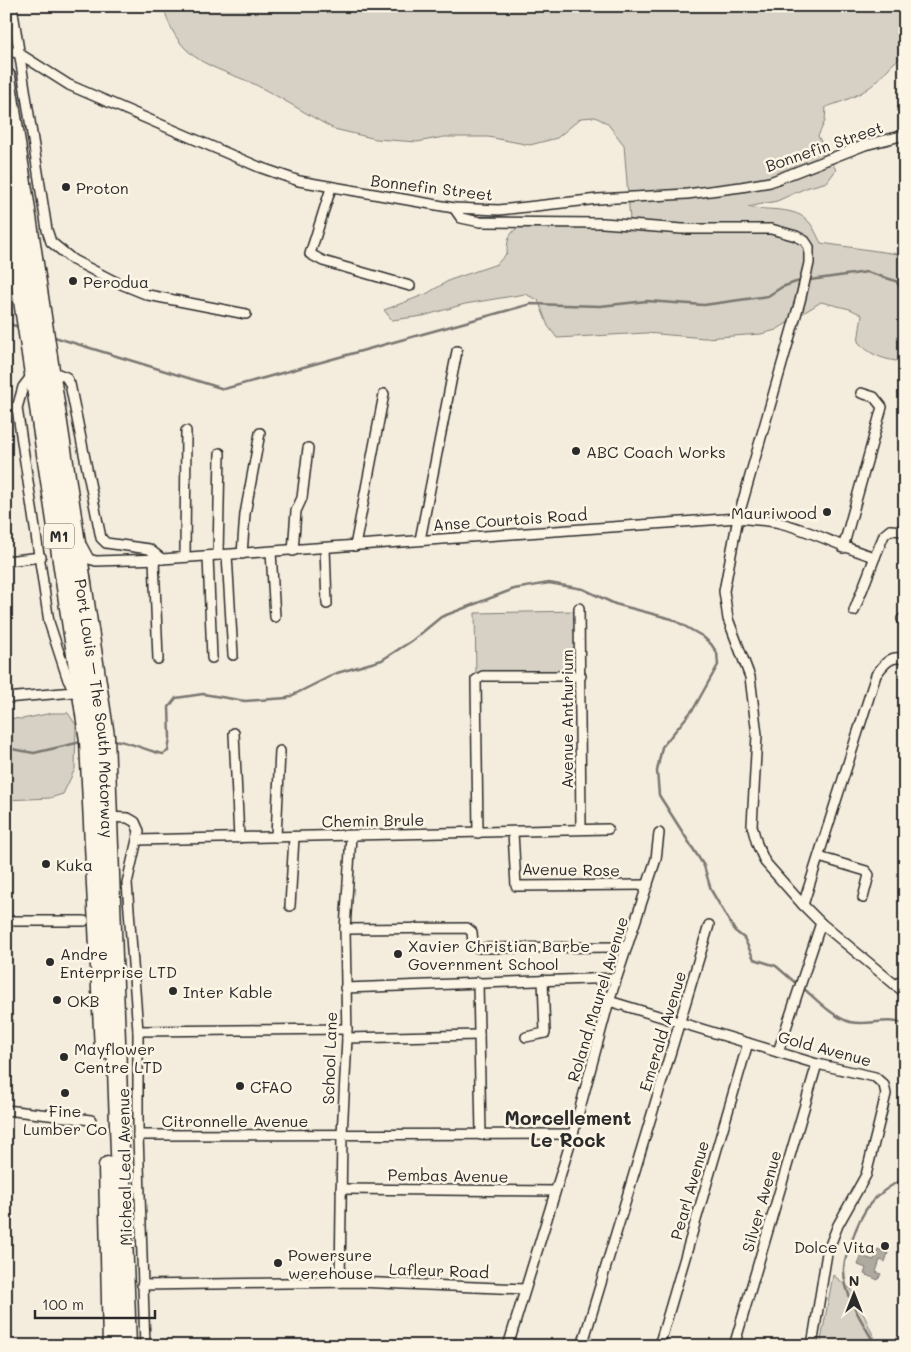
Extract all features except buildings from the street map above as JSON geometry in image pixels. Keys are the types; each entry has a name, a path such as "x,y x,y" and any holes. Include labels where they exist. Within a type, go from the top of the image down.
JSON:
{"highway":[{"name":"Port Louis – The South Motorway","path":"6,76 84,586 87,709"},
{"name":"Port Louis – The South Motorway","path":"6,187 33,374 87,709 107,818 127,1346"},
{"name":"Port Louis – The South Motorway","path":"98,763 112,1346"}],"street":[{"path":"12,6 47,230 52,242 73,260 116,282 148,295 246,314"},
{"name":"Bonnefin Street","path":"6,50 20,54 69,85 181,135 267,170 299,181 331,188 454,208 499,210 598,199 687,194 741,187 770,182 865,145 905,135"},
{"path":"331,188 310,254 323,260 410,286"},
{"path":"454,208 461,218 480,222 570,222 682,229 755,228 784,231 805,241 809,247 809,263 800,301 738,518 724,591 728,619 750,677 757,736 752,826 765,862 803,905 821,924 905,993"},
{"path":"420,540 458,350"},
{"path":"50,364 66,377 70,384 101,538 106,543 148,549 158,559 158,659"},
{"path":"33,374 23,387 17,408 41,557 49,622 87,709"},
{"path":"843,548 882,407 874,397 861,393"},
{"path":"355,546 384,394"},
{"path":"6,407 17,408"},
{"path":"185,557 186,431"},
{"path":"242,554 245,514 260,433"},
{"path":"293,551 296,511 302,498 308,448"},
{"path":"220,452 223,555 232,655"},
{"name":"Anse Courtois Road","path":"96,561 293,551 420,540 738,518 779,523 807,532 843,548 875,557"},
{"path":"74,519 84,553 89,559 96,561"},
{"path":"854,612 884,535 890,530 905,531"},
{"path":"325,548 327,604"},
{"path":"271,552 274,618"},
{"path":"208,556 212,658"},
{"path":"6,560 41,557"},
{"path":"84,586 87,568 96,561"},
{"name":"Avenue Anthurium","path":"580,608 582,676 581,830"},
{"path":"803,905 876,675 884,664 892,659 901,658 905,660"},
{"path":"478,833 476,680 483,676 582,676"},
{"path":"6,698 87,709"},
{"path":"234,733 239,838"},
{"path":"276,837 280,751"},
{"path":"107,818 128,818 135,822 139,831 138,840"},
{"name":"Chemin Brule","path":"138,840 608,829"},
{"name":"Avenue Rose","path":"513,832 516,886 648,885"},
{"name":"Roland Maurel Avenue","path":"508,1346 524,1288 573,1134 609,1001 656,859 659,833"},
{"name":"School Lane","path":"340,1282 342,1135 347,1034 345,929 351,836"},
{"path":"290,906 294,837"},
{"name":"Micheal Leal Avenue","path":"138,840 127,883 138,1031 138,1135 145,1346"},
{"path":"819,857 866,871 869,875 862,898"},
{"path":"6,921 84,921"},
{"path":"778,1052 821,924"},
{"name":"Emerald Avenue","path":"582,1346 709,925"},
{"path":"345,929 467,928 472,932 473,944 478,948 627,947"},
{"path":"896,986 905,977"},
{"path":"346,988 616,978"},
{"path":"526,1037 545,1033 543,980"},
{"path":"478,982 481,1135"},
{"name":"Gold Avenue","path":"609,1001 679,1024 817,1064 875,1077 884,1085 886,1094 866,1175 838,1225 827,1253 812,1346"},
{"path":"138,1031 479,1035"},
{"name":"Pearl Avenue","path":"659,1346 748,1043"},
{"name":"Silver Avenue","path":"734,1346 817,1064"},
{"path":"6,1110 91,1120"},
{"name":"Citronnelle Avenue","path":"138,1135 573,1134"},
{"name":"Pembas Avenue","path":"341,1189 555,1191"},
{"name":"Lafleur Road","path":"142,1285 340,1282 524,1288"}],"shaded area":[{"path":"164,6 905,6 905,55 865,91 826,107 825,121 818,136 836,170 827,182 806,188 777,201 748,207 797,213 811,224 821,243 905,255 905,355 896,361 880,357 867,350 858,342 862,315 850,309 821,302 776,330 761,334 705,338 646,333 557,338 548,326 538,300 525,294 465,304 423,316 392,320 384,310 426,294 450,280 497,264 507,253 508,241 512,233 519,227 530,223 630,220 624,145 607,123 595,117 581,118 557,138 530,145 488,137 444,137 417,142 376,139 334,129 266,90 202,62 183,46 175,36 169,24"},
{"path":"576,611 577,672 476,674 475,613"},
{"path":"52,713 68,713 76,725 75,769 63,794 50,798 6,800 6,715 8,718 22,719"},
{"path":"878,1249 888,1253 885,1262 880,1260 876,1272 881,1274 878,1280 864,1274 866,1268 858,1265 861,1256 874,1260"},
{"path":"833,1275 853,1291 878,1346 820,1346"}],"waterway":[{"path":"51,336 224,389 531,304 600,306 647,301 704,305 768,296 782,287 796,282 867,272 896,281 905,294"},
{"path":"6,323 19,327"},
{"path":"112,740 163,754 168,751 170,738 169,707 176,698 203,694 245,701 287,698 337,673 382,660 413,640 441,617 514,589 549,583 583,589 615,604 672,619 702,636 711,644 717,653 718,665 694,708 662,747 657,771 659,795 704,866 711,890 735,931 744,938 754,959 776,966 798,985"},
{"path":"6,748 34,753 81,742"},
{"path":"803,988 831,1012 844,1020 857,1023 891,1021 905,1024"},
{"path":"876,1346 851,1301 845,1282 844,1265 855,1231 864,1212 885,1190 905,1178"}],"place":[{"name":"Proton","path":"66,187"},
{"name":"Perodua","path":"73,281"},
{"name":"ABC Coach Works","path":"576,451"},
{"name":"Mauriwood","path":"827,512"},
{"name":"Kuka","path":"46,864"},
{"name":"Xavier Christian Barbe Government School","path":"398,954"},
{"name":"Andre Enterprise LTD","path":"50,962"},
{"name":"Inter Kable","path":"173,991"},
{"name":"OKB","path":"57,1000"},
{"name":"Mayflower Centre LTD","path":"64,1057"},
{"name":"CFAO","path":"240,1086"},
{"name":"Fine Lumber Co","path":"65,1093"},
{"name":"Dolce Vita","path":"885,1246"},
{"name":"Powersure werehouse","path":"278,1263"}],"district":[{"name":"Morcellement Le Rock","path":"568,1128"}]}
